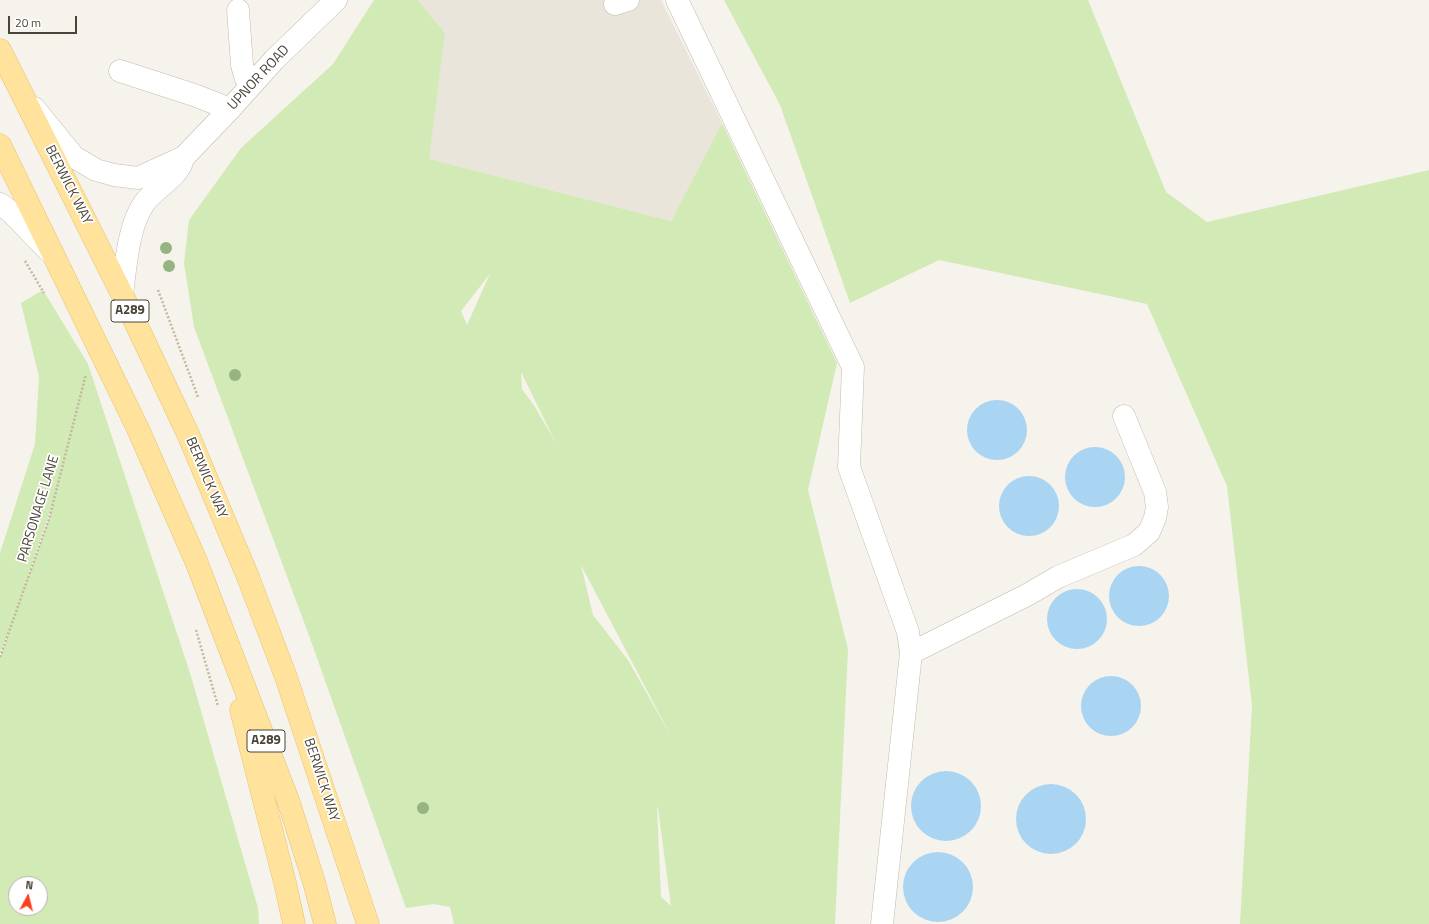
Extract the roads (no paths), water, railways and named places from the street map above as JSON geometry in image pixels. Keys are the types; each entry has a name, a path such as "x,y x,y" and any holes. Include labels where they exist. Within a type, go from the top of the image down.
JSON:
{"main road":[{"name":"BERWICK WAY","path":"0,50 122,294 188,434 286,677 368,924"},
{"name":"A289","path":"0,145 138,430 196,561 289,803 314,882 325,924"},
{"name":"A289","path":"215,608 284,879 294,924"}],"street":[{"name":"UPNOR ROAD","path":"184,157 274,60 336,0"},
{"path":"677,0 853,367 849,467 908,632 911,653 882,924"},
{"path":"238,10 242,65 246,79 254,83"},
{"path":"120,71 194,95 230,109"},
{"path":"22,93 74,156 96,170 114,175 138,178 184,157"},
{"path":"122,294 134,225 150,196 180,169 184,157"},
{"path":"0,204 12,212 54,256"},
{"path":"911,653 1027,595 1058,577 1134,545 1149,532 1155,518 1157,507 1156,492 1124,416"}],"water":[{"path":"997,400 1013,405 1018,409 1022,414 1027,430 1022,446 1018,451 1013,455 997,460 981,455 976,451 972,446 967,430 972,414 976,409 981,405"},
{"path":"1095,447 1111,452 1116,456 1120,461 1125,477 1120,493 1116,498 1111,502 1095,507 1079,502 1074,498 1070,493 1065,477 1070,461 1074,456 1079,452"},
{"path":"1029,476 1045,481 1050,485 1054,490 1059,506 1054,522 1050,527 1045,531 1029,536 1013,531 1008,527 1004,522 999,506 1004,490 1008,485 1013,481"},
{"path":"1139,566 1155,571 1160,575 1164,580 1169,596 1164,612 1160,617 1155,621 1139,626 1123,621 1118,617 1114,612 1109,596 1114,580 1118,575 1123,571"},
{"path":"1077,589 1093,594 1098,598 1102,603 1107,619 1102,635 1098,640 1093,644 1077,649 1061,644 1056,640 1052,635 1047,619 1052,603 1056,598 1061,594"},
{"path":"1111,676 1127,681 1132,685 1136,690 1141,706 1136,722 1132,727 1127,731 1111,736 1095,731 1090,727 1086,722 1081,706 1086,690 1090,685 1095,681"},
{"path":"946,771 959,774 971,781 978,793 981,806 978,819 971,831 959,838 946,841 933,838 921,831 914,819 911,806 914,793 921,781 933,774"},
{"path":"1051,784 1064,787 1076,794 1083,806 1086,819 1083,832 1076,844 1064,851 1051,854 1038,851 1026,844 1019,832 1016,819 1019,806 1026,794 1038,787"},
{"path":"938,852 951,855 963,862 970,874 973,887 970,900 963,912 951,919 938,922 925,919 913,912 906,900 903,887 906,874 913,862 925,855"}]}
